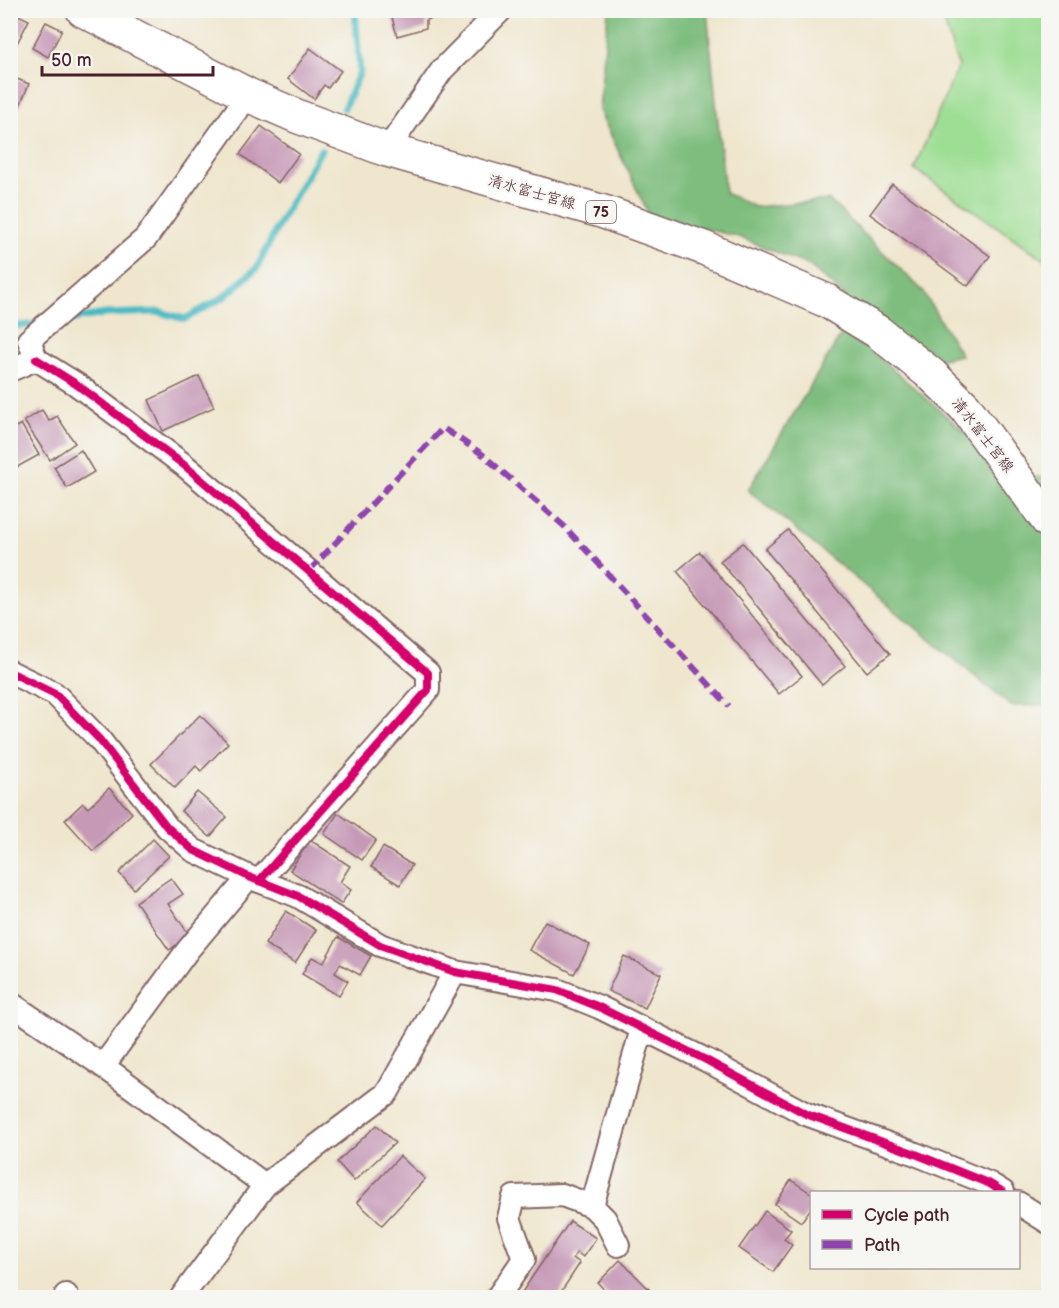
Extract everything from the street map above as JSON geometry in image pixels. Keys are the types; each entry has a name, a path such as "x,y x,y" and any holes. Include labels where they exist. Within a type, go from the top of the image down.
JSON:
{"main road":[{"name":"清水富士宮線","path":"83,10 248,95 387,150 604,212 704,248 827,301 878,332 932,375 965,407 1048,521"}],"street":[{"path":"387,150 442,70 501,10"},
{"path":"103,1066 187,951 428,690 428,673 184,465 76,384 36,360 29,340 146,238 248,95"},
{"path":"10,370 36,360"},
{"path":"10,672 55,694 99,739 167,827 193,850 254,879 298,896 380,945 454,972 557,990 599,1007 706,1060 806,1114 914,1153 990,1184 1001,1191"},
{"path":"181,1298 265,1185 387,1093 454,972"},
{"path":"10,1003 103,1066 265,1185"},
{"path":"592,1206 642,1029"},
{"path":"497,1298 524,1259 509,1218 514,1197 562,1195 592,1206 605,1219 618,1245"},
{"path":"1020,1204 1048,1222"}],"green space":[{"path":"608,11 707,11 725,193 755,207 829,200 922,290 961,355 938,360 867,316 810,266 739,237 649,215 599,110"},
{"path":"941,11 1048,11 1048,262 914,169 958,66"},
{"path":"845,328 1016,476 1048,478 1048,705 1011,706 748,490"}],"building":[{"path":"390,10 434,10 436,17 426,20 426,28 397,36"},
{"path":"10,11 29,20 12,53 10,52"},
{"path":"46,22 62,30 48,57 32,48"},
{"path":"310,48 341,71 328,88 324,85 314,99 288,79"},
{"path":"10,76 29,84 18,110 10,107"},
{"path":"261,126 299,154 278,183 240,154"},
{"path":"892,184 990,256 968,286 870,214"},
{"path":"199,376 214,407 163,431 149,400"},
{"path":"42,410 49,421 57,416 75,443 50,460 24,421"},
{"path":"21,424 39,455 10,471 10,430"},
{"path":"81,450 94,472 67,488 54,467"},
{"path":"788,530 890,654 867,672 765,549"},
{"path":"743,543 845,666 822,685 720,561"},
{"path":"700,552 802,676 779,694 677,571"},
{"path":"200,715 228,743 201,771 196,766 175,788 151,764"},
{"path":"109,788 132,813 93,851 65,820 83,803 88,808"},
{"path":"197,792 227,817 210,837 181,811"},
{"path":"338,813 376,840 362,860 324,834"},
{"path":"153,839 169,856 134,889 119,873"},
{"path":"310,840 350,866 340,882 351,890 341,904 290,870"},
{"path":"383,847 412,865 400,885 371,867"},
{"path":"171,878 183,894 168,904 190,936 169,950 136,902"},
{"path":"286,911 316,930 295,963 265,944"},
{"path":"545,921 590,945 574,974 529,950"},
{"path":"338,937 371,956 360,975 340,964 335,973 348,981 339,996 302,974 312,957 323,963"},
{"path":"624,956 661,974 645,1008 608,991"},
{"path":"377,1125 395,1143 354,1181 337,1162"},
{"path":"400,1156 425,1179 382,1225 357,1202"},
{"path":"791,1180 810,1193 810,1210 801,1222 775,1204"},
{"path":"765,1211 791,1230 784,1239 792,1245 773,1272 739,1248"},
{"path":"570,1221 596,1238 583,1257 577,1252 573,1258 580,1263 557,1298 518,1298"},
{"path":"620,1260 658,1298 612,1298 598,1283"}],"waterway":[{"path":"344,108 360,72 355,10"},
{"path":"61,321 105,314 159,312 185,319 224,297 257,268 321,150"},
{"path":"10,327 38,324"}],"marked path":[{"path":"309,571 443,428 482,454 564,526 729,706"}],"cycle path":[{"path":"36,359 76,384 184,465 428,673 428,690 259,881"},
{"path":"10,672 55,694 99,739 167,827 193,850 249,877 298,896 380,945 455,972 557,990 599,1007 706,1060 806,1114 913,1153 990,1184 1001,1191"}]}
